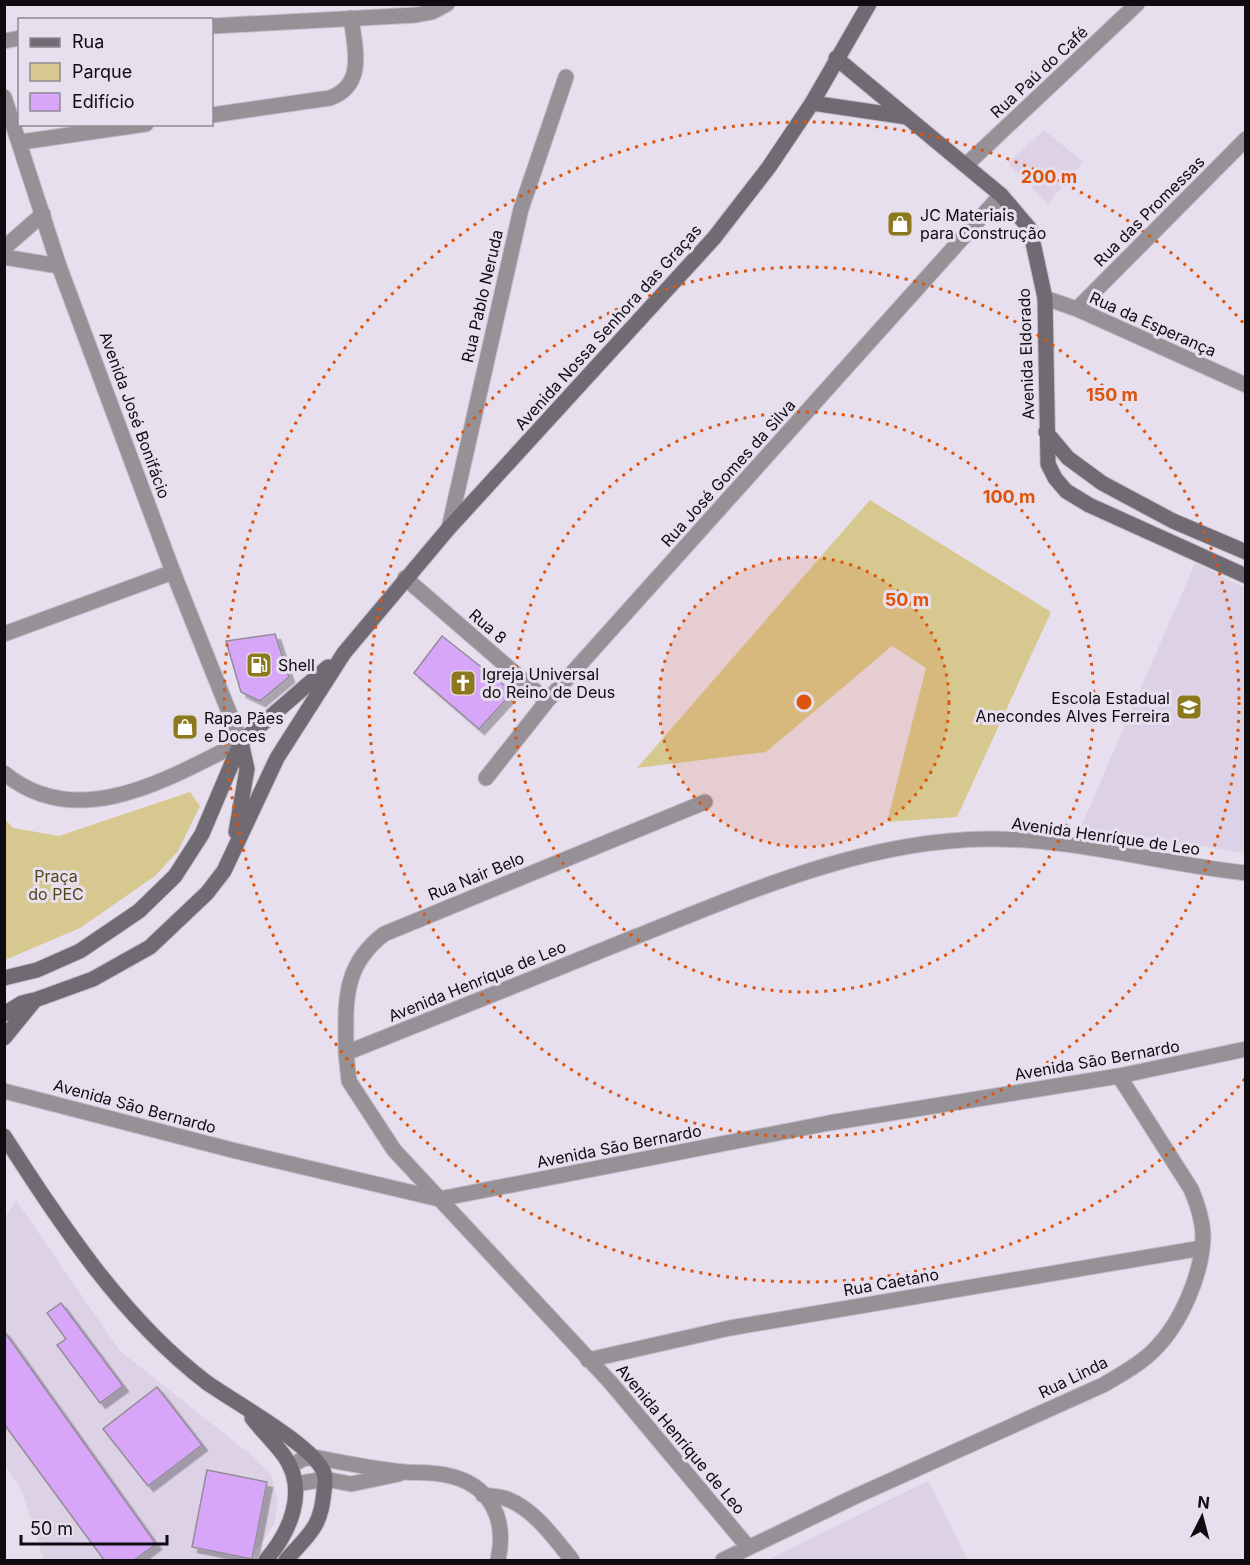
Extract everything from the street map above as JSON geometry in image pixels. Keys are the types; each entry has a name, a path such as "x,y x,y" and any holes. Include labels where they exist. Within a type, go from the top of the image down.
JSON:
{"main road":[{"name":"Avenida Nossa Senhora das Graças","path":"4,1014 22,1003 93,979 150,946 207,893 224,871 277,758 344,653 449,528 714,238 769,167 812,103 869,4"},
{"name":"Avenida Eldorado","path":"836,58 1001,195 1030,229 1045,298 1046,432 1048,464 1055,478 1066,491 1089,505 1245,576"},
{"path":"812,103 907,117"},
{"name":"Avenida Eldorado","path":"1046,432 1085,472 1173,521 1245,552"},
{"path":"1165,539 1173,521"},
{"name":"Avenida Nossa Senhora das Graças","path":"4,978 37,970 80,951 139,911 176,876 202,834 241,742 344,653"},
{"path":"232,855 246,785 246,758 241,742"},
{"path":"4,1038 35,1000"},
{"path":"4,1136 74,1240 154,1337 206,1381 314,1456 325,1479 322,1513 318,1522 286,1560"},
{"path":"4,1145 21,1162"},
{"path":"243,1407 290,1466 296,1484 290,1522 266,1560"}],"street":[{"path":"213,26 351,18 416,10 432,12 447,4"},
{"name":"Rua Paú do Café","path":"966,165 1137,4"},
{"path":"213,115 330,98 344,93 351,83 355,63 351,18"},
{"name":"Rua Pablo Neruda","path":"449,528 521,209 566,77"},
{"name":"Avenida José Bonifácio","path":"4,97 21,142 60,266 173,572 241,742"},
{"path":"21,142 132,126"},
{"name":"Rua das Promessas","path":"1077,309 1245,139"},
{"name":"Rua José Gomes da Silva","path":"486,778 547,701 1001,195"},
{"path":"4,248 43,214"},
{"path":"4,257 60,266"},
{"name":"Rua da Esperança","path":"1045,298 1077,309 1245,385"},
{"path":"4,634 173,572"},
{"name":"Rua 8","path":"405,578 547,701"},
{"path":"4,773 29,791 55,799 83,801 122,795 181,772 241,742"},
{"name":"Rua Nair Belo","path":"346,1053 346,1003 351,975 368,946 384,934 705,802"},
{"name":"Avenida Henríque de Leo","path":"748,1547 611,1383 394,1150 349,1081 346,1053 732,898 864,855 909,846 988,839 1044,843 1245,873"},
{"name":"Avenida São Bernardo","path":"4,1091 242,1152 439,1199 829,1124 1119,1076 1245,1049"},
{"name":"Rua Linda","path":"723,1560 1103,1385 1137,1364 1166,1337 1182,1310 1192,1286 1202,1248 1203,1232 1199,1208 1191,1189 1119,1076"},
{"name":"Rua Caetano","path":"588,1360 730,1328 1202,1248"},
{"path":"290,1466 314,1456 404,1472 447,1475 466,1482 483,1495 498,1512 501,1525 498,1560"},
{"path":"296,1484 325,1479 351,1484 404,1472"},
{"path":"483,1495 506,1499 527,1512 554,1537 572,1560"}],"shaded area":[{"path":"1044,130 1083,162 1048,204 1008,163"},
{"name":"Escola Estadual Anecondes Alves Ferreira","path":"1195,563 1245,588 1245,853 1081,827"},
{"path":"16,1200 119,1350 250,1454 271,1474 278,1502 274,1525 249,1560 44,1560 21,1489 5,1465 4,1219"},
{"path":"928,1481 968,1560 767,1560"}],"green space":[{"path":"870,500 1051,612 957,817 887,822 926,668 892,646 766,752 637,768"},
{"name":"Praça do PEC","path":"190,792 200,806 178,851 155,876 80,928 5,960 5,819 13,828 59,836"}],"building":[{"name":"Shell","path":"275,634 289,677 260,701 241,692 226,641"},
{"name":"Igreja Universal do Reino de Deus","path":"442,636 513,692 479,729 414,673"},
{"path":"61,1303 123,1386 100,1403 57,1345 66,1339 47,1313"},
{"path":"4,1331 156,1544 134,1560 104,1560 4,1424"},
{"path":"157,1387 202,1445 148,1486 103,1429"},
{"path":"207,1470 267,1482 252,1559 192,1547"}],"place":[{"name":"JC Materiais para Construção","path":"900,224"},
{"name":"Shell","path":"259,665"},
{"name":"Igreja Universal do Reino de Deus","path":"463,683"},
{"name":"Escola Estadual Anecondes Alves Ferreira","path":"1189,707"},
{"name":"Rapa Pães e Doces","path":"185,727"}]}
